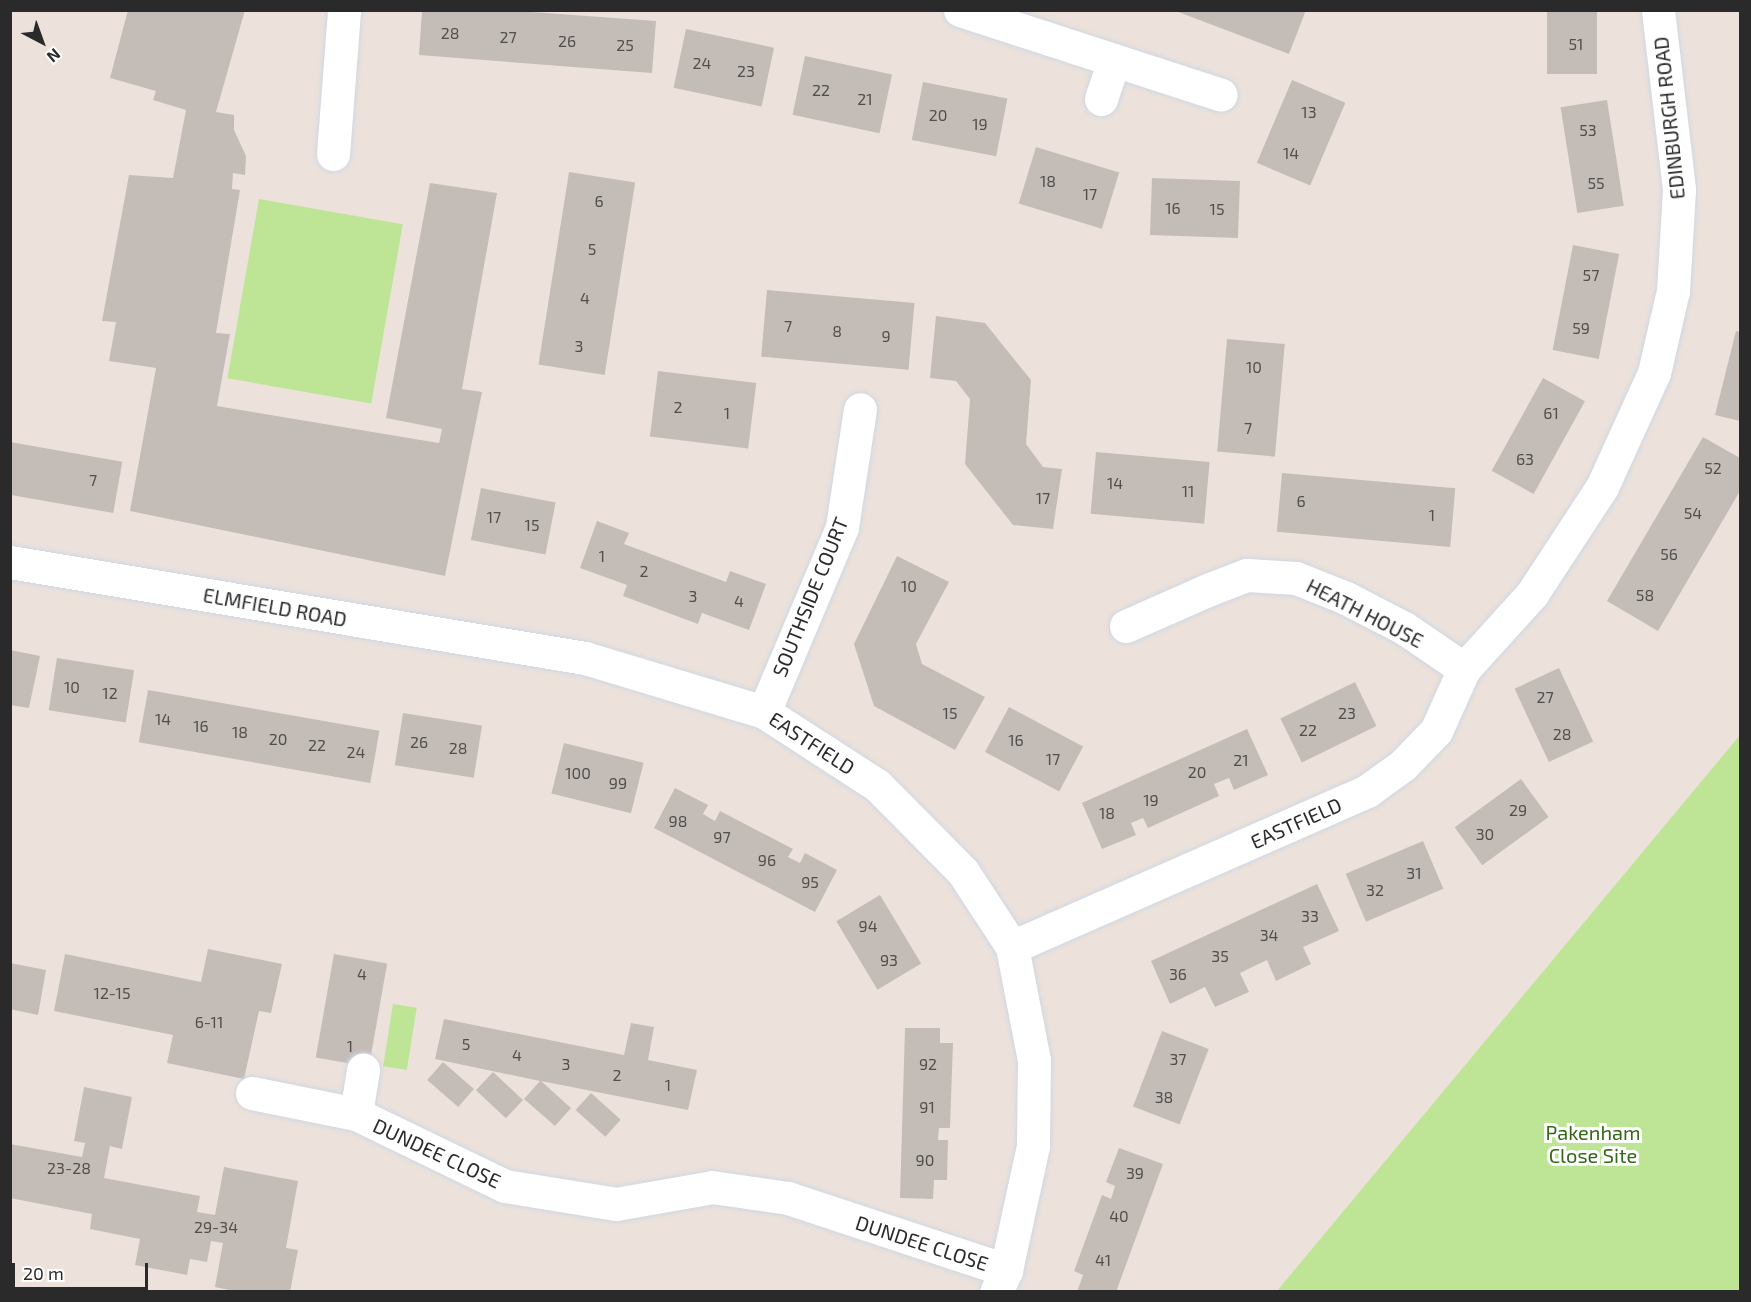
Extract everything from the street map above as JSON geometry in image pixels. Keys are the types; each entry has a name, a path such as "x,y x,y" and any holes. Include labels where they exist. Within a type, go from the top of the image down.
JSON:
{"street":[{"path":"333,154 344,10"},
{"path":"960,10 1221,95"},
{"name":"EDINBURGH ROAD","path":"1464,669 1532,594 1602,487 1654,374 1674,291 1679,189 1658,10"},
{"path":"1101,99 1114,60"},
{"name":"SOUTHSIDE COURT","path":"764,712 842,527 860,409"},
{"name":"ELMFIELD ROAD","path":"10,562 540,651"},
{"name":"HEATH HOUSE","path":"1126,626 1247,575 1296,578 1346,598 1404,628 1464,669"},
{"name":"EASTFIELD","path":"540,651 585,658 764,712 877,785 963,872 1012,947 1034,1060 1033,1146 1001,1281"},
{"name":"EASTFIELD","path":"1012,947 1367,791 1403,765 1436,730 1464,669"},
{"path":"356,1114 363,1070"},
{"name":"DUNDEE CLOSE","path":"252,1094 356,1114 505,1186 616,1204 712,1187 788,1198 1001,1281"}],"green space":[{"path":"259,199 403,224 371,404 227,378"},
{"name":"Pakenham Close Site","path":"1740,735 1740,1291 1277,1291"},
{"path":"393,1004 417,1008 407,1070 383,1066"}],"building":[{"path":"128,10 245,10 216,112 234,115 234,130 246,156 245,175 233,173 232,189 240,190 216,333 230,334 217,406 439,443 442,429 386,418 430,183 497,193 462,389 482,392 445,576 130,511 156,368 109,361 116,322 102,321 129,175 173,178 186,110 153,100 156,91 110,78"},
{"path":"422,10 506,10 656,21 652,73 419,55"},
{"path":"1173,10 1306,10 1289,54"},
{"path":"1547,10 1597,10 1597,74 1547,74"},
{"path":"686,29 774,48 762,106 674,88"},
{"path":"805,56 892,75 880,133 793,115"},
{"path":"1292,80 1345,103 1310,186 1257,163"},
{"path":"923,82 1007,98 996,156 912,140"},
{"path":"1607,100 1624,206 1577,213 1561,107"},
{"path":"1036,147 1119,172 1102,229 1019,203"},
{"path":"569,172 635,182 605,375 538,365"},
{"path":"1152,178 1240,181 1238,238 1150,235"},
{"path":"1573,245 1619,254 1599,359 1553,350"},
{"path":"767,290 914,303 909,370 761,357"},
{"path":"936,316 985,323 1031,380 1026,444 1043,467 1062,469 1053,529 1013,525 965,464 970,399 956,381 930,378"},
{"path":"1736,331 1740,332 1740,421 1715,415"},
{"path":"1227,339 1285,344 1275,457 1217,452"},
{"path":"658,371 756,383 748,449 650,437"},
{"path":"1543,378 1585,401 1534,494 1492,471"},
{"path":"1703,437 1740,458 1740,491 1658,631 1607,601"},
{"path":"10,442 122,462 113,513 10,495"},
{"path":"1096,452 1210,462 1204,524 1091,514"},
{"path":"1282,473 1455,488 1450,547 1277,532"},
{"path":"481,488 556,503 545,555 471,540"},
{"path":"597,521 629,533 624,544 726,582 730,571 766,584 749,630 702,613 698,624 623,596 627,585 580,568"},
{"path":"897,556 949,582 916,644 922,664 985,697 955,750 874,706 854,644"},
{"path":"10,650 40,656 29,708 10,705"},
{"path":"57,658 134,670 126,723 49,710"},
{"path":"1559,668 1593,741 1549,762 1515,689"},
{"path":"1355,682 1376,726 1302,762 1280,718"},
{"path":"148,690 379,731 370,783 139,742"},
{"path":"1009,707 1083,746 1059,791 985,752"},
{"path":"403,713 482,726 474,778 395,765"},
{"path":"1247,729 1268,775 1234,790 1229,778 1214,784 1219,796 1148,828 1143,818 1131,823 1136,835 1102,849 1082,803"},
{"path":"564,743 644,763 631,813 551,793"},
{"path":"1521,779 1549,817 1482,865 1455,827"},
{"path":"675,788 708,805 703,814 715,821 720,811 793,849 788,857 800,863 805,853 837,870 815,912 654,828"},
{"path":"1423,841 1443,889 1366,922 1346,874"},
{"path":"1317,884 1339,931 1303,947 1311,964 1276,981 1267,960 1240,973 1249,992 1215,1007 1205,987 1170,1004 1151,961"},
{"path":"880,895 921,964 877,990 836,921"},
{"path":"208,949 282,964 271,1013 259,1011 244,1079 167,1063 173,1035 54,1011 65,954 201,982"},
{"path":"334,954 387,963 369,1067 316,1057"},
{"path":"10,963 46,970 38,1015 10,1009"},
{"path":"444,1019 624,1055 631,1023 654,1027 648,1060 697,1070 688,1110 541,1081 571,1108 555,1126 524,1099 540,1081 435,1059"},
{"path":"905,1028 940,1028 940,1043 953,1043 950,1128 939,1128 938,1140 948,1140 947,1180 934,1180 933,1199 900,1198"},
{"path":"1162,1031 1209,1049 1180,1125 1133,1107"},
{"path":"443,1062 474,1089 458,1107 427,1080"},
{"path":"493,1072 523,1100 506,1118 476,1090"},
{"path":"84,1087 132,1097 122,1149 110,1146 104,1178 200,1196 197,1212 215,1215 224,1167 298,1181 286,1248 298,1250 290,1292 238,1292 215,1287 223,1243 211,1241 207,1262 190,1259 187,1275 135,1265 140,1239 90,1229 92,1214 10,1198 10,1144 82,1157 85,1143 74,1141"},
{"path":"591,1093 621,1120 605,1137 576,1110"},
{"path":"1119,1148 1163,1164 1116,1292 1077,1292 1083,1275 1074,1271 1102,1195 1111,1199 1115,1186 1106,1182"}]}
